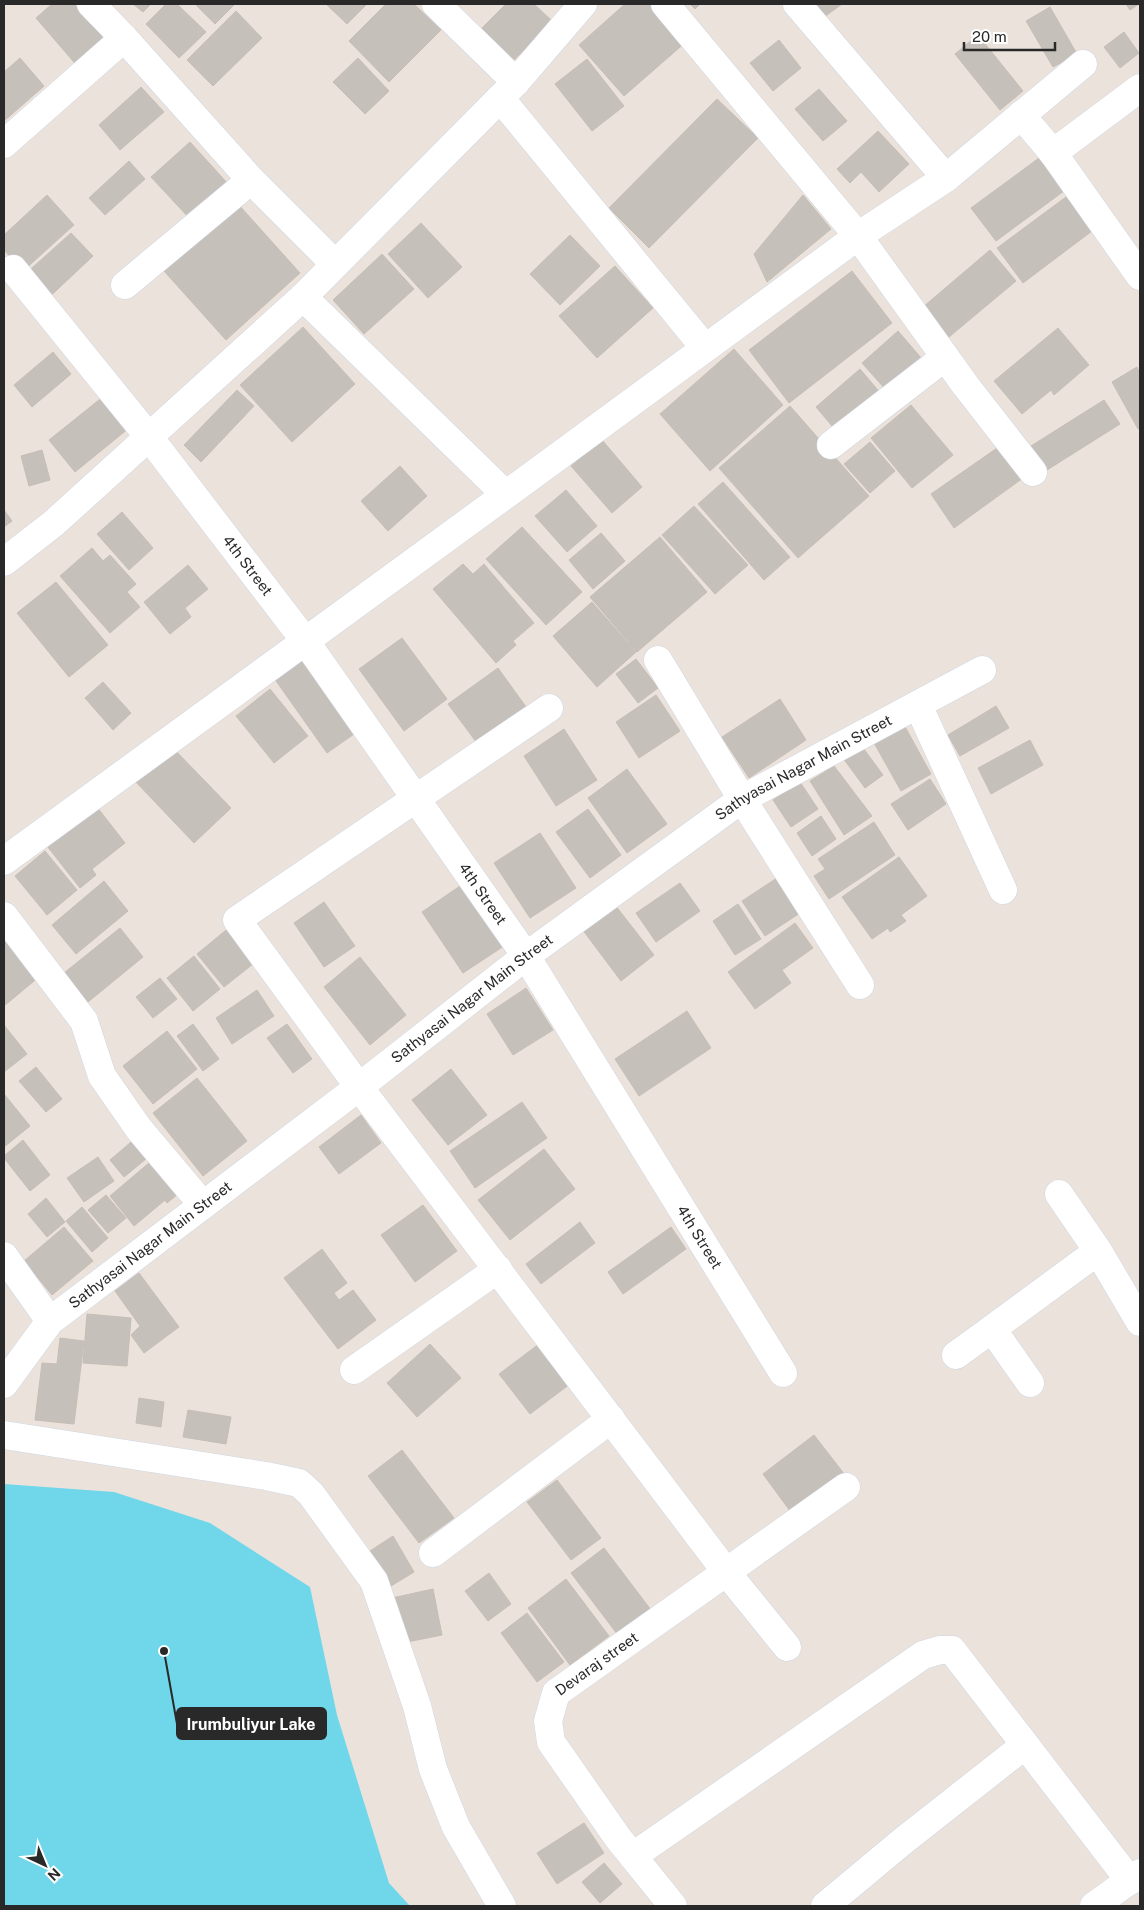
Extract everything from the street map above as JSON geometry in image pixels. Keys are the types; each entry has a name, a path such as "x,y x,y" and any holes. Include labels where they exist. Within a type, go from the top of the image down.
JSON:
{"street":[{"path":"91,4 124,38 251,180 335,264"},
{"path":"436,4 508,90 705,348"},
{"path":"4,562 54,523 303,297 508,90 583,4"},
{"path":"665,4 858,236 945,357 1033,472"},
{"path":"797,4 946,178"},
{"path":"4,144 124,38"},
{"path":"4,862 858,236 946,178 1083,64"},
{"path":"1054,153 1140,88"},
{"path":"1021,115 1054,153 1140,276"},
{"path":"125,285 251,180"},
{"name":"4th Street","path":"13,269 149,437 306,642 526,956 783,1373"},
{"path":"303,297 505,494"},
{"path":"831,446 945,357"},
{"path":"658,660 742,799 860,985"},
{"name":"Sathyasai Nagar Main Street","path":"4,1384 50,1321 359,1087 526,956 742,799 982,670"},
{"path":"918,705 1003,890"},
{"path":"549,708 237,920 359,1087 727,1573 787,1647"},
{"path":"4,916 84,1021 102,1076 139,1129 202,1205"},
{"path":"1059,1194 1098,1251 1140,1322"},
{"path":"956,1355 1098,1251"},
{"path":"4,1256 50,1321"},
{"path":"354,1370 498,1269"},
{"path":"992,1329 1030,1383"},
{"path":"432,1553 611,1419"},
{"path":"4,1435 266,1476 299,1483 311,1494 374,1581 417,1706 433,1769 456,1827 502,1906"},
{"name":"Devaraj street","path":"673,1906 618,1838 551,1742 548,1721 556,1693 846,1488"},
{"path":"632,1856 924,1655 940,1650 952,1650 1025,1745 1135,1877 1094,1906"},
{"path":"825,1906 1025,1745"}],"water":[{"path":"4,1484 114,1492 210,1523 310,1587 337,1715 389,1883 410,1906 4,1906"}],"building":[{"path":"52,4 74,4 108,43 79,68 36,18"},
{"path":"133,4 151,4 143,12"},
{"path":"166,4 177,4 206,32 179,58 146,24"},
{"path":"195,4 235,4 215,24"},
{"path":"326,4 367,4 347,24"},
{"path":"386,4 414,4 441,30 389,82 349,41"},
{"path":"506,4 534,4 552,21 513,61 481,29"},
{"path":"625,4 654,4 687,41 624,96 579,45"},
{"path":"690,4 700,4 695,9"},
{"path":"808,4 842,4 820,20"},
{"path":"1126,4 1139,4 1130,10"},
{"path":"1050,7 1077,54 1053,67 1026,21"},
{"path":"236,11 262,38 213,86 187,60"},
{"path":"1124,32 1139,53 1120,68 1104,47"},
{"path":"978,35 1023,91 1000,110 955,54"},
{"path":"779,40 801,68 773,91 750,63"},
{"path":"20,58 44,86 4,121 4,72"},
{"path":"358,58 389,91 365,114 333,82"},
{"path":"587,59 624,106 592,131 555,84"},
{"path":"141,87 164,112 120,150 99,125"},
{"path":"819,89 847,121 823,141 795,109"},
{"path":"717,99 758,138 649,248 609,208"},
{"path":"878,131 909,164 879,192 861,172 850,183 837,169"},
{"path":"190,142 229,185 191,220 151,177"},
{"path":"1039,158 1064,191 996,241 971,208"},
{"path":"129,161 145,179 105,215 89,198"},
{"path":"47,195 74,225 23,271 4,250 4,235"},
{"path":"803,195 831,229 767,282 754,254"},
{"path":"1066,197 1092,231 1023,283 997,248"},
{"path":"238,204 300,273 226,340 164,271"},
{"path":"421,223 462,267 428,298 388,254"},
{"path":"71,233 93,256 44,302 22,277"},
{"path":"570,235 600,266 560,305 530,274"},
{"path":"990,250 1016,281 949,337 923,307"},
{"path":"382,254 414,289 364,334 333,300"},
{"path":"615,266 653,308 597,358 559,316"},
{"path":"852,271 892,323 789,403 749,350"},
{"path":"303,327 355,384 292,442 240,385"},
{"path":"1058,328 1089,365 1054,395 1051,390 1022,414 994,381"},
{"path":"898,331 922,359 887,391 862,363"},
{"path":"734,349 783,405 710,471 660,414"},
{"path":"53,352 71,374 32,407 14,385"},
{"path":"1137,367 1140,374 1140,428 1138,429 1112,382"},
{"path":"860,369 882,395 838,433 816,407"},
{"path":"237,390 254,406 201,462 184,445"},
{"path":"104,396 129,428 75,472 49,440"},
{"path":"1104,400 1120,424 1047,470 1031,446"},
{"path":"911,405 953,455 912,488 871,438"},
{"path":"790,406 869,496 798,558 719,468"},
{"path":"602,440 642,487 612,513 571,466"},
{"path":"870,442 895,471 870,493 844,464"},
{"path":"1000,446 1023,478 954,528 931,494"},
{"path":"42,450 50,480 29,486 21,456"},
{"path":"400,466 427,496 388,531 361,501"},
{"path":"723,482 790,557 764,580 698,504"},
{"path":"566,490 597,526 567,552 535,516"},
{"path":"694,506 748,565 715,594 662,535"},
{"path":"4,510 12,521 4,527"},
{"path":"122,512 153,548 129,570 97,534"},
{"path":"522,527 582,592 546,625 486,559"},
{"path":"601,533 625,561 593,589 569,560"},
{"path":"660,537 707,592 637,652 590,597"},
{"path":"92,548 103,561 110,555 136,584 127,592 140,607 110,633 60,576"},
{"path":"463,564 473,574 484,564 534,623 513,641 516,645 496,663 433,589"},
{"path":"188,565 208,589 185,608 191,617 170,634 144,602"},
{"path":"56,582 108,645 69,677 17,613"},
{"path":"592,602 636,652 597,687 553,636"},
{"path":"402,638 447,699 404,731 359,669"},
{"path":"300,659 354,734 327,753 274,678"},
{"path":"636,659 658,688 638,703 616,674"},
{"path":"498,668 529,711 480,747 448,704"},
{"path":"103,682 131,713 113,730 85,698"},
{"path":"270,689 308,736 274,763 236,716"},
{"path":"656,695 680,731 639,758 616,722"},
{"path":"780,699 806,740 749,778 722,737"},
{"path":"996,706 1009,728 960,756 948,735"},
{"path":"903,723 931,774 901,791 873,741"},
{"path":"564,729 597,780 556,806 524,756"},
{"path":"1030,740 1043,765 991,794 978,768"},
{"path":"858,741 883,775 865,788 840,754"},
{"path":"172,747 231,808 194,843 135,781"},
{"path":"834,766 872,816 844,835 810,781"},
{"path":"627,769 667,824 627,853 588,798"},
{"path":"930,779 946,804 908,830 891,804"},
{"path":"800,782 818,809 791,827 773,800"},
{"path":"97,807 125,843 92,869 96,875 80,888 47,846"},
{"path":"588,809 621,855 590,878 556,832"},
{"path":"821,816 836,839 812,856 797,833"},
{"path":"874,822 895,855 829,899 814,876 825,869 818,859"},
{"path":"540,833 576,888 530,918 494,863"},
{"path":"45,851 77,890 47,915 15,876"},
{"path":"899,857 927,896 901,915 906,921 890,932 888,928 872,939 842,897"},
{"path":"777,878 800,913 765,936 742,901"},
{"path":"104,881 128,911 76,954 52,925"},
{"path":"680,883 700,911 656,942 636,913"},
{"path":"463,884 504,946 463,973 422,912"},
{"path":"324,902 355,946 324,967 294,923"},
{"path":"738,904 761,939 735,955 713,921"},
{"path":"615,905 654,955 621,981 582,929"},
{"path":"795,923 813,948 782,970 791,983 755,1009 728,972"},
{"path":"231,926 258,960 224,987 197,954"},
{"path":"120,928 143,957 88,1002 64,973"},
{"path":"4,938 40,976 4,1006"},
{"path":"194,956 220,989 193,1011 167,978"},
{"path":"360,957 406,1015 370,1045 324,987"},
{"path":"160,978 177,999 153,1018 136,997"},
{"path":"526,988 553,1030 513,1055 487,1014"},
{"path":"257,990 274,1016 232,1044 216,1018"},
{"path":"687,1011 711,1048 639,1096 615,1059"},
{"path":"193,1024 219,1059 203,1071 177,1036"},
{"path":"287,1024 312,1059 293,1073 267,1038"},
{"path":"4,1025 27,1054 4,1072"},
{"path":"167,1031 197,1069 153,1104 123,1066"},
{"path":"36,1067 62,1099 46,1112 19,1081"},
{"path":"451,1069 487,1115 448,1145 412,1100"},
{"path":"197,1078 247,1141 203,1176 153,1113"},
{"path":"4,1094 30,1126 4,1147"},
{"path":"522,1102 547,1138 475,1188 450,1151"},
{"path":"361,1115 381,1143 339,1174 319,1147"},
{"path":"137,1137 152,1154 124,1177 110,1160"},
{"path":"23,1140 50,1175 30,1191 4,1158"},
{"path":"544,1149 575,1189 510,1240 478,1200"},
{"path":"98,1157 114,1181 84,1202 67,1178"},
{"path":"156,1157 183,1190 167,1203 165,1200 134,1226 110,1196"},
{"path":"106,1195 126,1218 108,1233 88,1210"},
{"path":"46,1198 65,1222 47,1237 28,1214"},
{"path":"423,1205 457,1251 415,1282 381,1235"},
{"path":"82,1207 108,1238 92,1252 66,1221"},
{"path":"580,1222 595,1243 541,1284 526,1264"},
{"path":"64,1227 93,1261 52,1295 24,1261"},
{"path":"671,1227 686,1249 623,1294 608,1272"},
{"path":"322,1249 347,1283 334,1293 339,1300 353,1290 376,1320 338,1349 284,1278"},
{"path":"139,1273 179,1327 144,1353 131,1335 140,1326 115,1291"},
{"path":"87,1314 131,1318 127,1366 83,1363"},
{"path":"60,1338 84,1341 74,1424 35,1420 42,1363 57,1364"},
{"path":"430,1344 461,1378 417,1417 387,1383"},
{"path":"539,1344 570,1384 530,1414 499,1374"},
{"path":"139,1398 164,1402 161,1427 136,1423"},
{"path":"188,1410 231,1417 226,1444 183,1437"},
{"path":"814,1435 845,1475 793,1515 763,1474"},
{"path":"402,1450 454,1518 419,1543 368,1476"},
{"path":"557,1480 601,1538 571,1560 527,1502"},
{"path":"393,1536 414,1572 391,1586 370,1551"},
{"path":"604,1548 654,1614 621,1639 571,1573"},
{"path":"489,1573 511,1604 488,1621 465,1591"},
{"path":"566,1579 609,1636 570,1665 528,1608"},
{"path":"433,1589 442,1635 402,1643 392,1598"},
{"path":"527,1613 564,1662 537,1682 501,1633"},
{"path":"584,1823 604,1853 557,1884 537,1853"},
{"path":"604,1863 622,1884 600,1903 582,1882"}],"place":[{"name":"Irumbuliyur Lake","path":"164,1651"}]}
